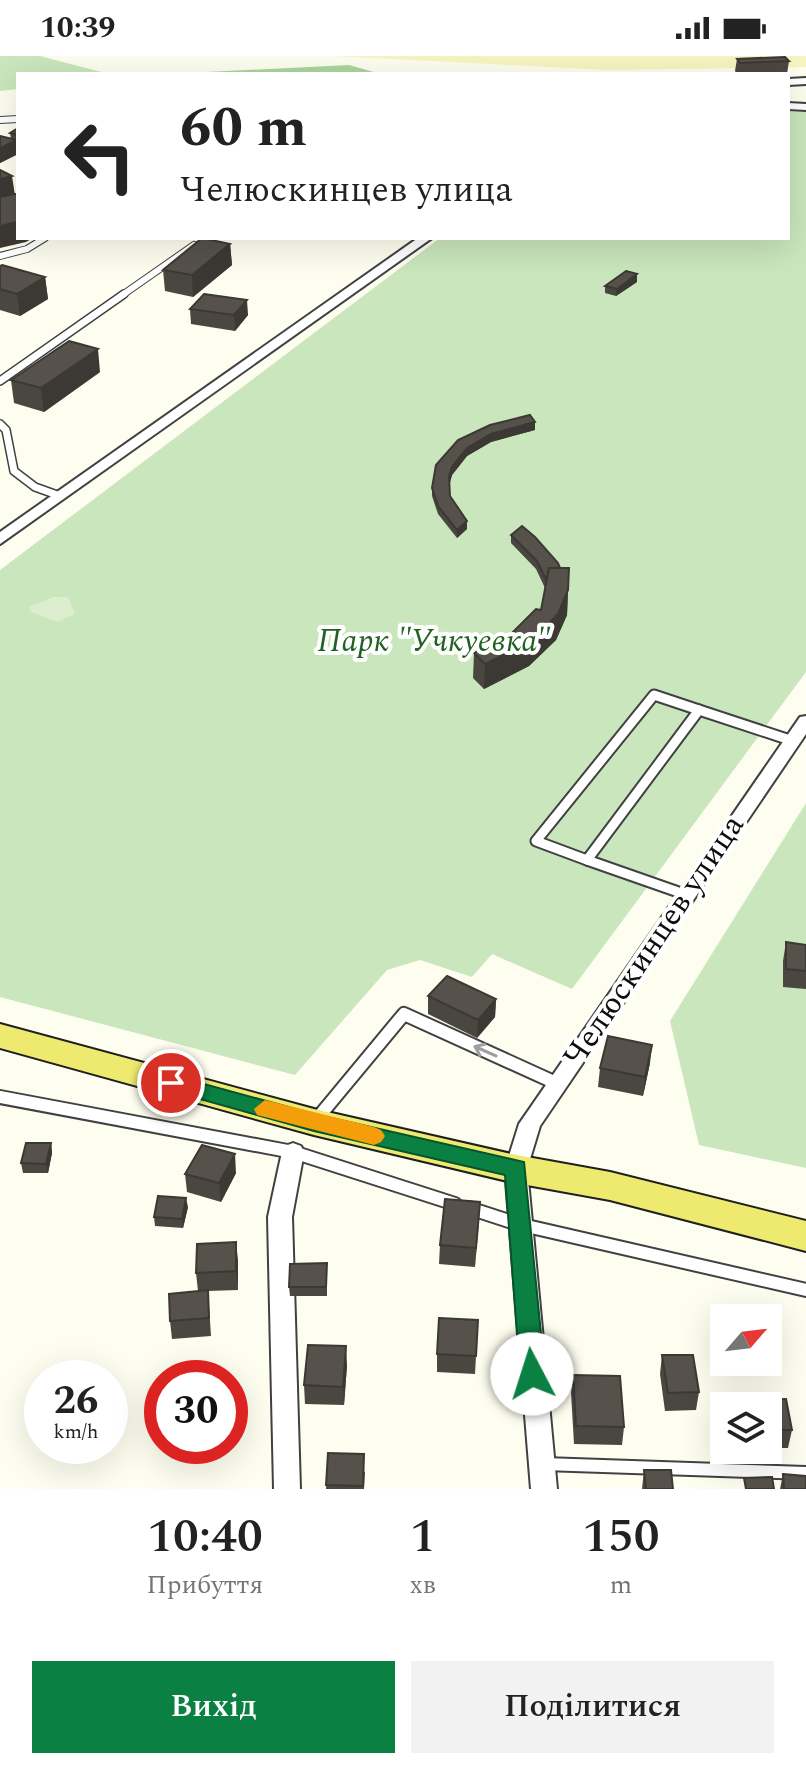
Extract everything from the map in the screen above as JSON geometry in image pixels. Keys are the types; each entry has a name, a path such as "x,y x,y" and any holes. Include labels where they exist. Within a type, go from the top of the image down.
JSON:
{"main road":[{"path":"0,1036 314,1122 516,1169 610,1186 806,1236"}],"street":[{"path":"0,539 418,240"},
{"name":"Челюскинцев улица","path":"542,1477 518,1224 516,1169 530,1124 790,740 806,721"},
{"path":"287,1489 280,1217 293,1152"}],"lane":[{"path":"0,256 27,249 42,240"},
{"path":"0,381 194,245"},
{"path":"0,424 6,430 14,471 35,487 60,496"},
{"path":"687,895 536,841 654,695 790,740"},
{"path":"587,860 700,709"},
{"path":"314,1122 404,1014 556,1083"},
{"path":"0,1097 293,1152 518,1224 806,1290"},
{"path":"542,1477 806,1473"}],"green space":[{"path":"0,56 40,56 101,72 16,72 16,89 0,91"},
{"name":"Парк \"Учкуевка\"","path":"790,111 806,112 806,672 572,989 492,954 472,977 420,960 387,970 295,1075 0,997 0,570 437,240 790,240"},
{"path":"806,803 806,1168 699,1145 670,1021"}],"shaded area":[{"path":"349,65 374,72 207,72"},
{"path":"53,597 68,597 75,614 57,622 31,612 29,607"}],"sand":[{"path":"333,56 806,56 806,67 608,70"}],"building":[{"path":"785,57 789,61 740,63 737,59"},
{"path":"0,136 16,140 16,140 0,148"},
{"path":"0,170 12,176 0,179"},
{"path":"16,194 16,222 0,226 0,197"},
{"path":"200,240 230,244 192,275 163,270"},
{"path":"2,265 45,277 17,294 0,289"},
{"path":"626,271 637,274 617,289 605,286"},
{"path":"204,294 247,300 234,315 190,309"},
{"path":"69,341 98,349 41,388 11,380"},
{"path":"530,415 535,422 491,434 467,448 452,467 450,496 467,521 457,530 438,506 432,488 436,465 458,440 490,425"},
{"path":"522,526 558,563 560,568 549,568 547,581 537,561 511,535"},
{"path":"549,568 569,568 568,590 558,614 531,641 485,664 474,653 511,634 536,609 541,610"},
{"path":"786,942 806,945 806,971 786,969"},
{"path":"447,976 496,999 478,1020 428,996"},
{"path":"608,1036 652,1045 645,1077 600,1068"},
{"path":"26,1143 51,1143 46,1164 21,1163"},
{"path":"202,1145 235,1154 219,1183 185,1174"},
{"path":"158,1196 186,1198 182,1219 154,1217"},
{"path":"445,1199 480,1202 476,1248 440,1245"},
{"path":"236,1242 236,1271 196,1273 197,1244"},
{"path":"327,1263 326,1287 289,1287 290,1264"},
{"path":"208,1290 209,1318 170,1321 169,1294"},
{"path":"439,1318 478,1320 476,1356 437,1354"},
{"path":"308,1345 346,1346 343,1387 304,1385"},
{"path":"662,1355 693,1355 699,1392 668,1393"},
{"path":"573,1375 620,1376 624,1427 576,1426"},
{"path":"782,1399 786,1399 792,1430 782,1430"},
{"path":"328,1453 364,1454 363,1486 326,1485"},
{"path":"644,1470 671,1470 673,1489 646,1489"},
{"path":"783,1474 806,1476 806,1489 784,1489"},
{"path":"772,1477 774,1489 746,1489 744,1478"}],"slow traffic":[{"path":"265,1109 374,1136"}],"route":[{"path":"171,1083 314,1122 516,1169 532,1374"}]}
